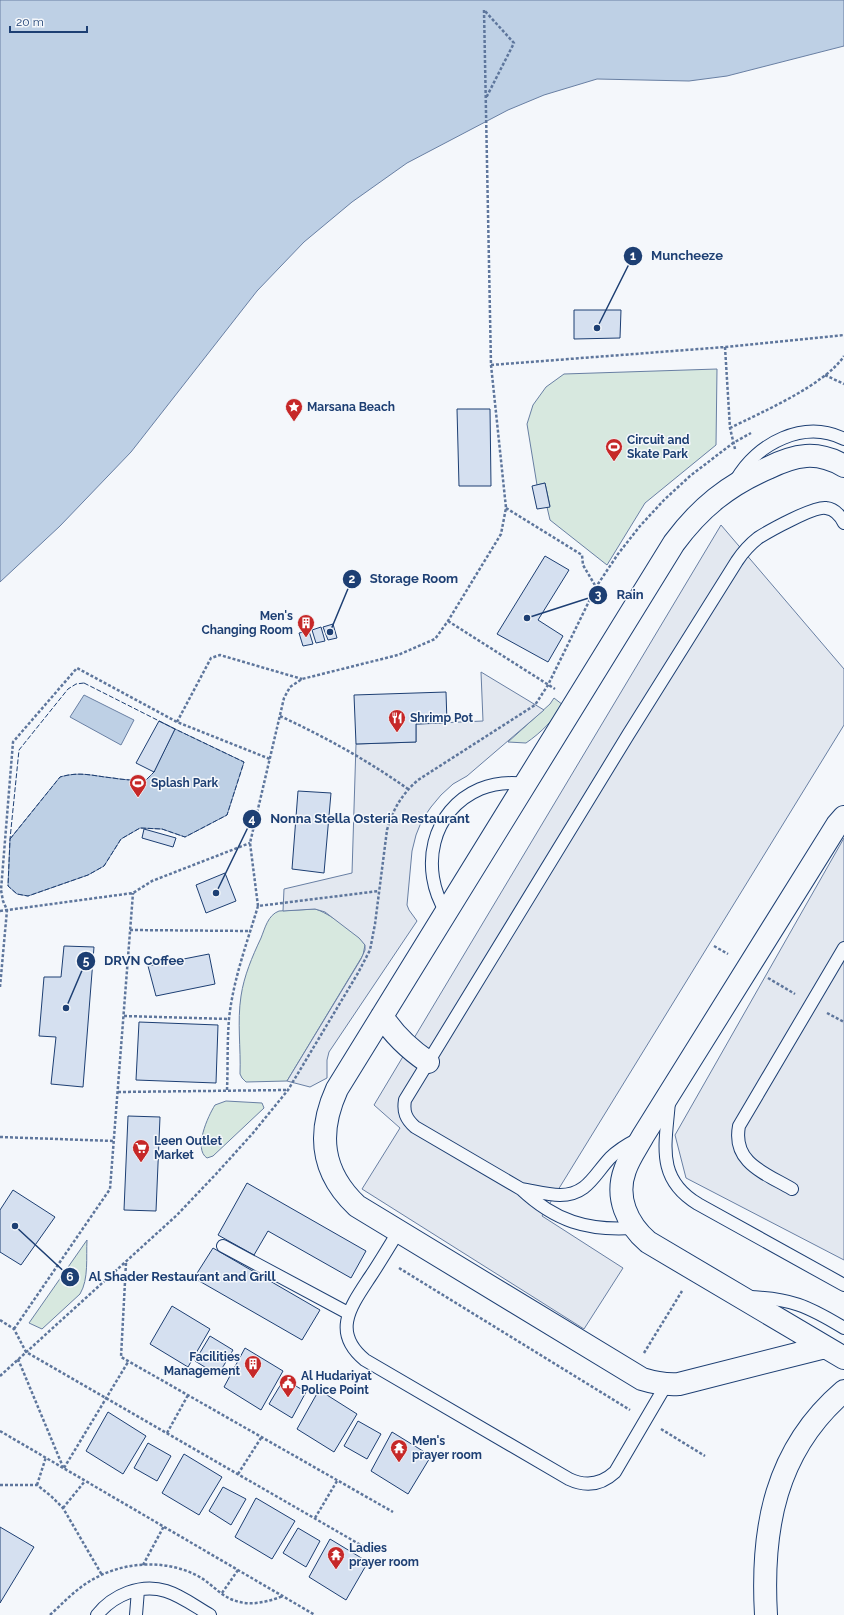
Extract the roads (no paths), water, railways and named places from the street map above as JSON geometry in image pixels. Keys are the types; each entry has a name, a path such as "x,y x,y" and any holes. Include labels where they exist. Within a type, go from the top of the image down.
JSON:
{"street":[{"path":"825,1347 679,1384 666,1385 654,1383 631,1373 398,1232 358,1206 346,1195 336,1182 330,1167 325,1140 326,1119 330,1103 337,1089 674,543 698,514 737,479 779,463 806,456 820,456 833,460 844,466"},
{"path":"842,816 643,1136 625,1169 622,1182 623,1206 627,1217 634,1228 648,1242 844,1358"},
{"path":"382,1016 396,1036 411,1051 428,1062"},
{"path":"766,1615 766,1554 772,1516 781,1478 791,1456 803,1436 817,1418 844,1392"}],"lane":[{"path":"737,479 757,453 770,444 785,437 799,433 813,432 827,433 844,439"},
{"path":"634,1228 598,1228 581,1225 564,1219 534,1201 521,1189 415,1127 409,1122 405,1115 405,1100 632,728 740,557 749,546 768,532 818,508 831,509 840,516 844,523"},
{"path":"446,912 439,901 431,872 431,856 435,839 442,823 452,809 465,798 480,790 503,783 525,784"},
{"path":"792,1189 755,1168 747,1161 742,1154 737,1135 743,1117 844,948"},
{"path":"669,1093 666,1159 668,1170 673,1181 688,1198 844,1285"},
{"path":"521,1189 561,1195 571,1194 580,1190 595,1178 615,1154 643,1136"},
{"path":"398,1232 348,1313 346,1322 349,1339 353,1347 365,1360 578,1483 588,1485 598,1483 608,1479 615,1472 666,1385"},
{"path":"223,1246 348,1313"},
{"path":"740,1297 779,1299 799,1304 818,1312 844,1328"},
{"path":"97,1615 112,1600 125,1593 152,1589 165,1591 178,1596 210,1615"},
{"path":"136,1615 138,1590"}],"water":[{"path":"0,0 844,0 844,46 727,76 689,81 597,79 544,95 508,110 407,163 352,202 304,242 257,291 131,452 60,526 0,582"},
{"path":"84,695 134,720 121,745 70,717"},
{"name":"Splash Park","path":"175,729 244,762 227,815 185,837 162,829 140,828 121,839 104,866 88,875 28,896 17,894 8,886 10,839 60,777 80,774 145,781 154,772"}],"place":[{"name":"Muncheeze","path":"597,328"},
{"name":"Marsana Beach","path":"294,422"},
{"name":"Circuit and Skate Park","path":"614,462"},
{"name":"Rain","path":"527,618"},
{"name":"Storage Room","path":"330,632"},
{"name":"Men's Changing Room","path":"306,638"},
{"name":"Shrimp Pot","path":"397,733"},
{"name":"Splash Park","path":"138,798"},
{"name":"Nonna Stella Osteria Restaurant","path":"216,893"},
{"name":"DRVN Coffee","path":"66,1008"},
{"name":"Leen Outlet Market","path":"141,1163"},
{"name":"Al Shader Restaurant and Grill","path":"15,1226"},
{"name":"Facilities Management","path":"253,1379"},
{"name":"Al Hudariyat Police Point","path":"288,1398"},
{"name":"Men's prayer room","path":"399,1463"},
{"name":"Ladies prayer room","path":"336,1570"}]}
